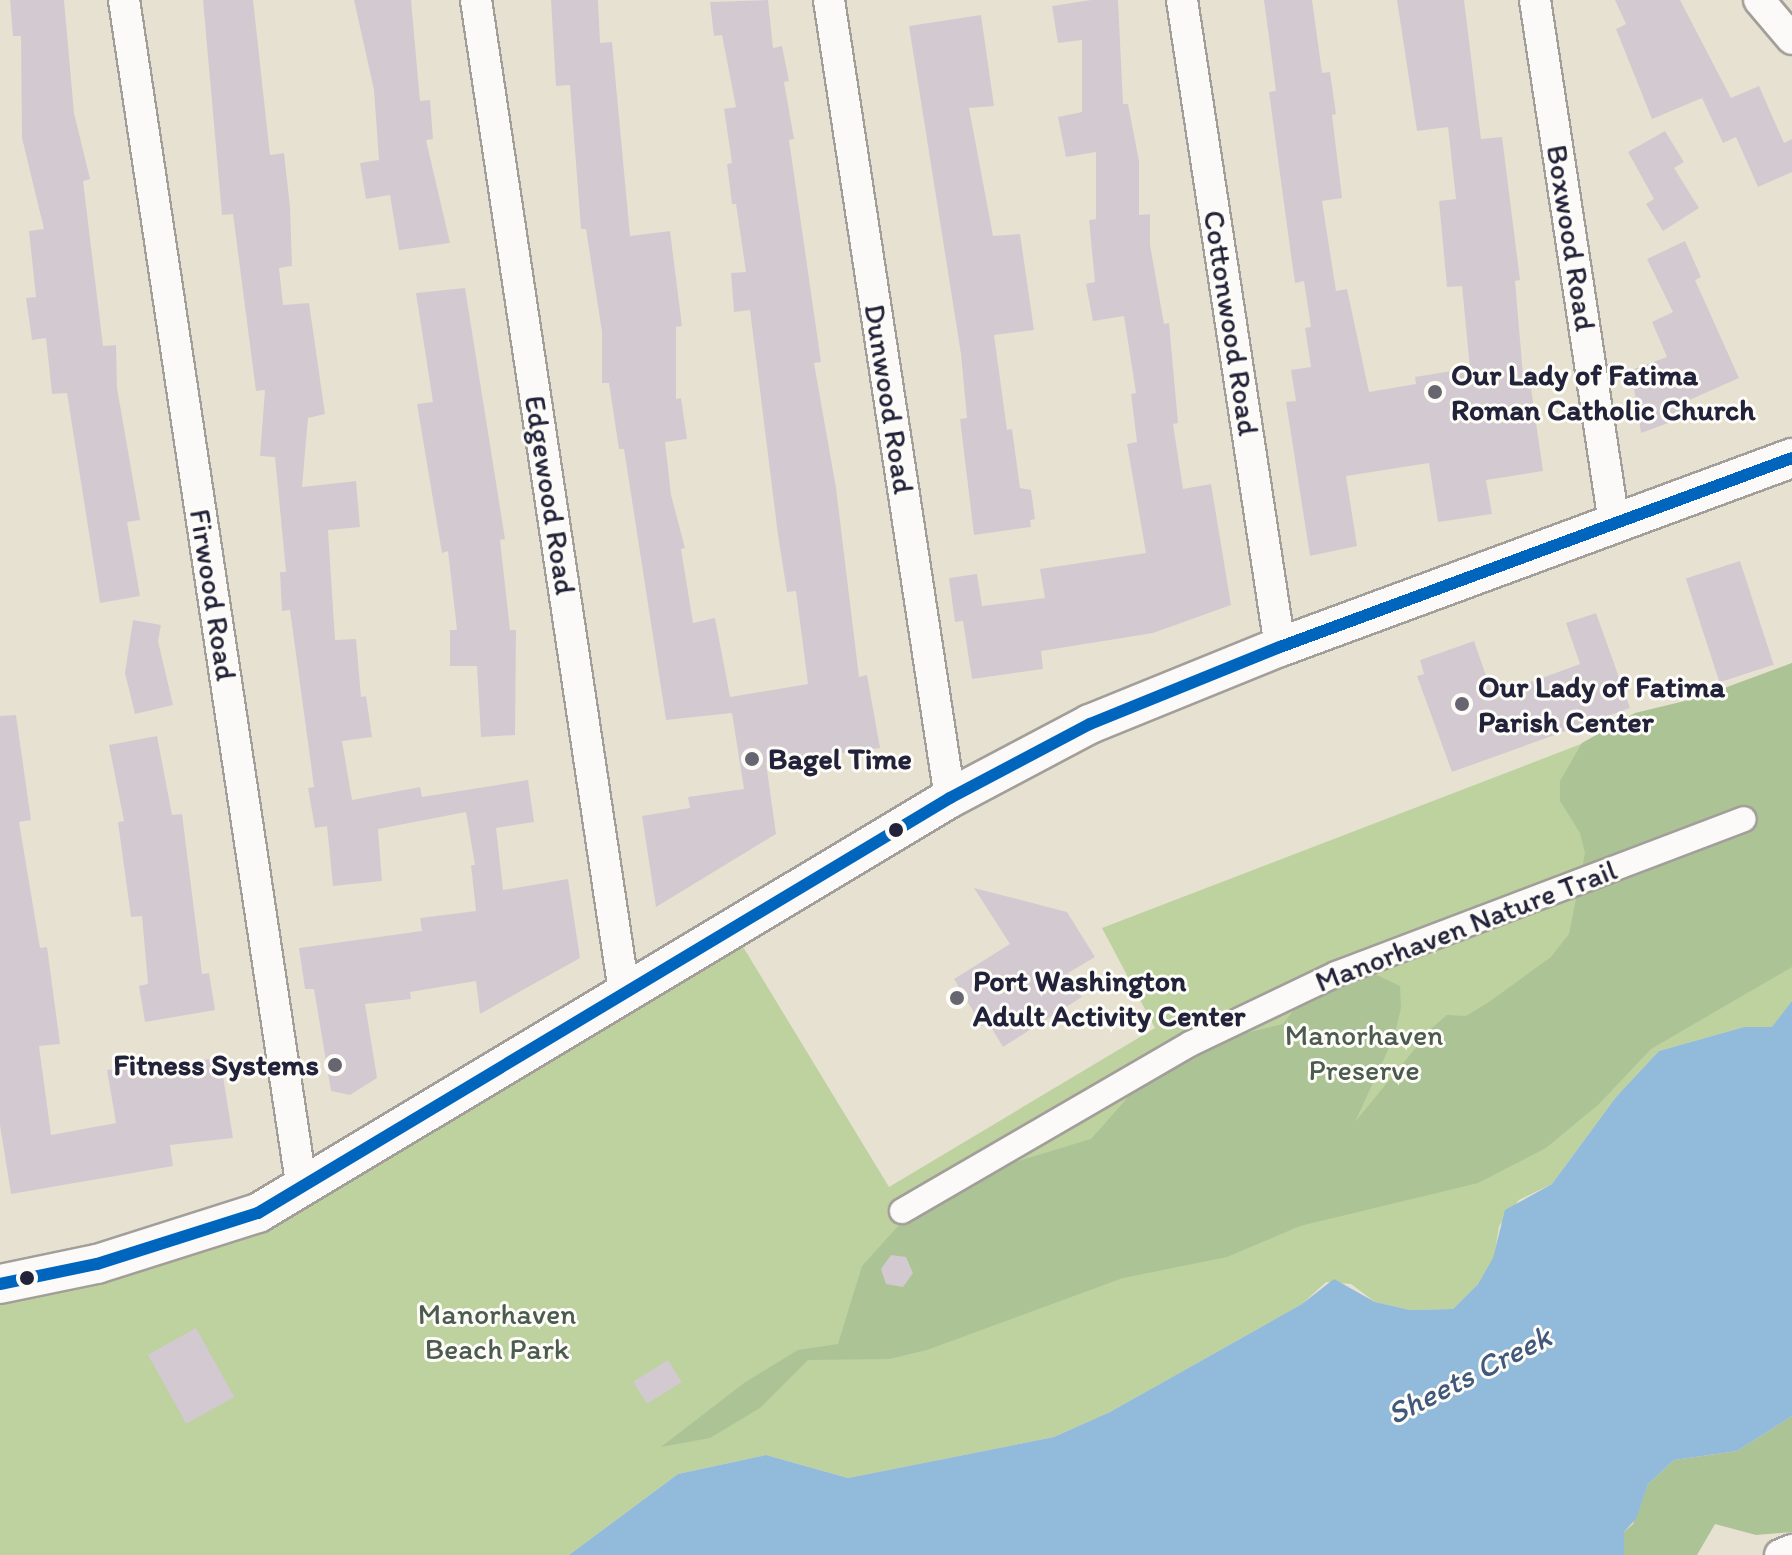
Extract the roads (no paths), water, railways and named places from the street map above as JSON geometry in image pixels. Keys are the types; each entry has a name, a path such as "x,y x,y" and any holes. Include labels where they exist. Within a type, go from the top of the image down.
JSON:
{"street":[{"name":"Firwood Road","path":"124,0 302,1189"},
{"name":"Edgewood Road","path":"476,0 624,991"},
{"name":"Dunwood Road","path":"829,0 950,798"},
{"name":"Cottonwood Road","path":"1182,0 1280,647"},
{"name":"Boxwood Road","path":"1535,0 1614,523"},
{"path":"1759,0 1792,39"},
{"path":"0,1284 206,1234 302,1189 624,991 950,798 1090,724 1280,647 1792,458"},
{"name":"Manorhaven Nature Trail","path":"902,1211 1190,1044 1336,974 1743,819"},
{"path":"1780,1555 1792,1550"}],"water":[{"name":"Sheets Creek","path":"1792,1001 1792,1416 1737,1451 1674,1460 1648,1484 1636,1519 1624,1532 1624,1555 569,1555 678,1474 766,1455 848,1478 1054,1437 1110,1412 1302,1304 1334,1279 1375,1302 1410,1310 1453,1309 1478,1284 1493,1258 1505,1210 1552,1184 1616,1097 1659,1051 1744,1027 1772,1027"}],"place":[{"name":"Our Lady of Fatima Roman Catholic Church","path":"1435,392"},
{"name":"Our Lady of Fatima Parish Center","path":"1462,704"},
{"name":"Bagel Time","path":"752,759"},
{"name":"Port Washington Adult Activity Center","path":"957,998"},
{"name":"Fitness Systems","path":"335,1065"}],"park label":[{"name":"Manorhaven Preserve","path":"1364,1052"},
{"name":"Manorhaven Beach Park","path":"497,1331"}]}
